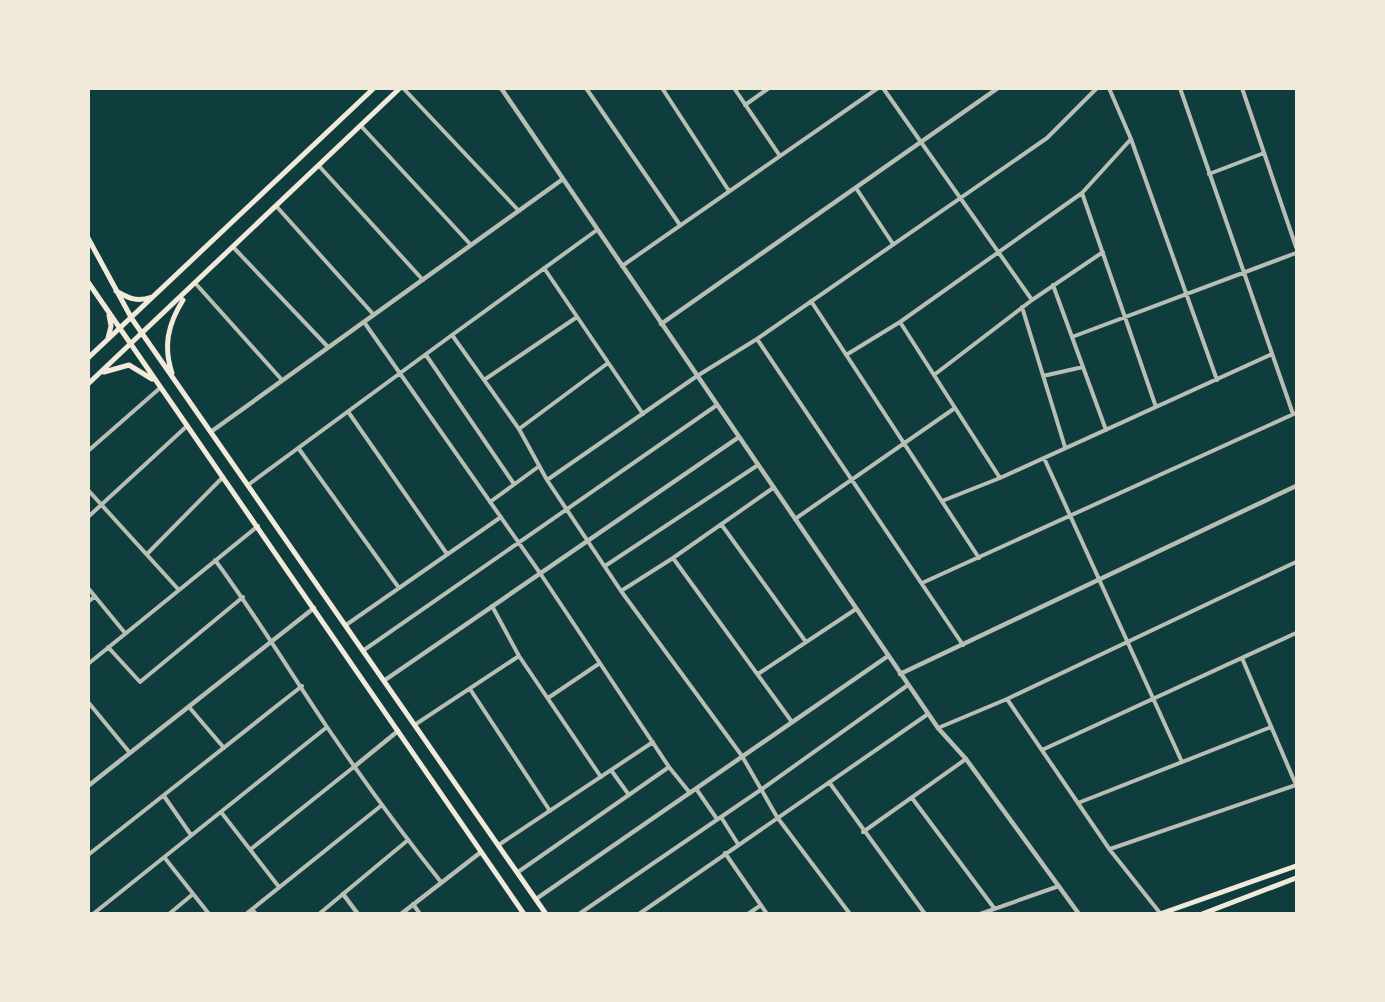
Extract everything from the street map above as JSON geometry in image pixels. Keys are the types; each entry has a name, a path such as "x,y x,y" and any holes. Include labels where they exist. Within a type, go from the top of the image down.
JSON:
{"main road":[{"path":"88,358 119,328 132,319 153,296 374,88"},
{"path":"88,384 143,335 401,88"},
{"path":"88,238 114,290 132,319 500,844 546,914"},
{"path":"89,283 524,914"},
{"path":"114,290 131,300 140,301 153,296"},
{"path":"174,380 167,359 166,342 169,326 188,292"},
{"path":"105,343 111,334 108,310"},
{"path":"100,374 116,367 129,365 159,386"},
{"path":"1160,913 1296,866"},
{"path":"1202,914 1296,878"}],"street":[{"path":"401,88 519,211"},
{"path":"501,88 938,729 966,759 1079,914"},
{"path":"586,88 680,225"},
{"path":"662,88 729,191"},
{"path":"734,88 780,156"},
{"path":"745,105 769,88"},
{"path":"622,266 878,88"},
{"path":"883,88 1032,300"},
{"path":"547,480 697,376 757,339 1047,138 1098,88"},
{"path":"1109,88 1131,139 1216,380"},
{"path":"922,583 1295,413 1272,354 1180,88"},
{"path":"1242,88 1296,247"},
{"path":"661,324 997,89"},
{"path":"361,126 471,245"},
{"path":"846,355 900,322 1082,193 1131,139"},
{"path":"1209,174 1264,153"},
{"path":"319,166 423,280"},
{"path":"212,431 563,179"},
{"path":"856,188 893,244"},
{"path":"1082,193 1156,407"},
{"path":"277,207 374,315"},
{"path":"248,485 597,230"},
{"path":"234,248 328,347"},
{"path":"934,375 1022,307 1103,252"},
{"path":"1072,337 1296,253"},
{"path":"544,268 643,414"},
{"path":"196,284 282,380"},
{"path":"1053,285 1106,430"},
{"path":"811,301 979,558"},
{"path":"1022,307 1065,447"},
{"path":"484,380 577,317"},
{"path":"364,322 540,573 669,767 690,793"},
{"path":"900,322 1000,478"},
{"path":"452,336 519,429 538,467 621,591 742,756 777,817 850,914"},
{"path":"757,339 964,645"},
{"path":"942,501 1000,478 1272,354"},
{"path":"426,356 514,484"},
{"path":"519,429 608,363"},
{"path":"1043,376 1083,367"},
{"path":"88,451 159,386"},
{"path":"364,650 717,405"},
{"path":"795,519 955,408"},
{"path":"349,413 447,554"},
{"path":"88,517 187,426"},
{"path":"385,680 739,437"},
{"path":"298,449 399,588"},
{"path":"1044,458 1182,762"},
{"path":"605,567 758,465"},
{"path":"490,502 538,467"},
{"path":"148,553 223,477"},
{"path":"900,674 1296,486"},
{"path":"621,591 674,558 773,488"},
{"path":"88,490 148,553 178,589"},
{"path":"346,625 501,517"},
{"path":"721,524 806,642"},
{"path":"88,664 258,526"},
{"path":"674,558 793,723"},
{"path":"215,561 243,597 327,727 441,882"},
{"path":"938,729 1007,699 1296,562"},
{"path":"88,588 125,633"},
{"path":"88,602 95,596"},
{"path":"108,647 140,682 243,597"},
{"path":"492,606 519,656 601,777"},
{"path":"88,786 314,608"},
{"path":"758,674 856,609"},
{"path":"1042,750 1296,633"},
{"path":"416,724 519,656"},
{"path":"536,899 888,656"},
{"path":"1110,850 1296,785 1242,658"},
{"path":"548,698 600,663"},
{"path":"579,914 762,789 908,685"},
{"path":"88,855 302,686"},
{"path":"470,689 550,811"},
{"path":"1007,699 1110,850 1160,913"},
{"path":"88,702 130,753"},
{"path":"189,707 224,748"},
{"path":"639,914 928,714"},
{"path":"93,914 327,727"},
{"path":"1078,802 1271,727"},
{"path":"251,849 398,731"},
{"path":"500,844 653,742"},
{"path":"863,832 966,759"},
{"path":"518,872 669,767"},
{"path":"611,770 629,795"},
{"path":"829,782 863,832 925,914"},
{"path":"696,790 738,844"},
{"path":"164,796 191,835"},
{"path":"912,798 994,908"},
{"path":"246,914 382,804"},
{"path":"221,812 279,887"},
{"path":"319,914 408,840"},
{"path":"401,914 481,852"},
{"path":"725,853 767,914"},
{"path":"164,857 209,914"},
{"path":"980,914 1059,885"},
{"path":"169,914 193,894"},
{"path":"343,894 358,914"},
{"path":"413,904 420,914"},
{"path":"748,914 761,905"},
{"path":"252,909 256,914"}]}
